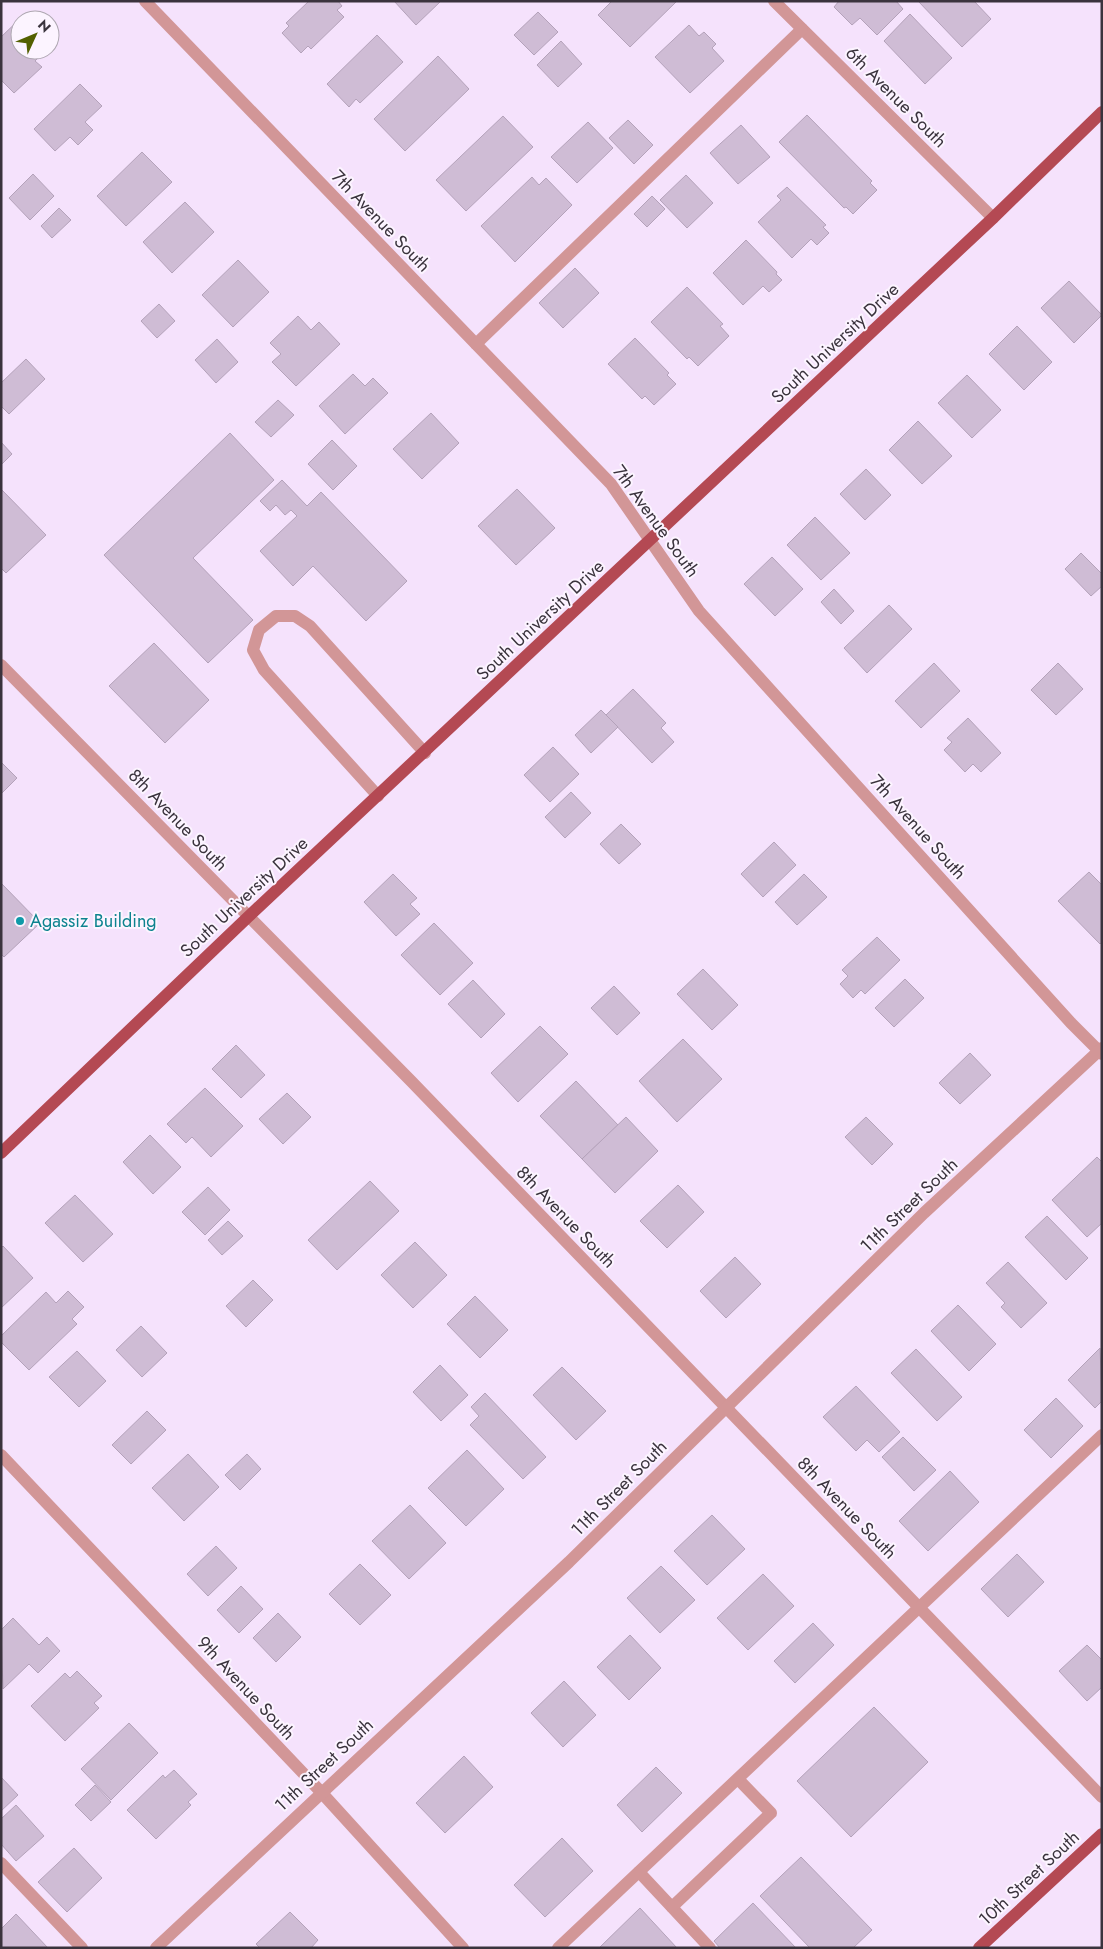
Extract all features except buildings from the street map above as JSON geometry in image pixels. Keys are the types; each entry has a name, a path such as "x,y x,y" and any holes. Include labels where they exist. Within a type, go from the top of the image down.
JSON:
{"main road":[{"name":"South University Drive","path":"1,1153 248,917 993,218 1102,112"},
{"name":"10th Street South","path":"979,1948 1102,1834"}],"street":[{"name":"7th Avenue South","path":"145,1 610,484 699,611 1071,1023 1101,1051"},
{"name":"6th Avenue South","path":"774,1 993,218"},
{"path":"476,344 802,29"},
{"path":"378,796 264,670 253,650 259,630 276,616 295,616 310,626 424,753"},
{"name":"8th Avenue South","path":"1,664 411,1081 1102,1797"},
{"name":"11th Street South","path":"156,1948 568,1562 924,1214 1101,1051"},
{"path":"558,1948 1102,1435"},
{"name":"9th Avenue South","path":"1,1456 321,1792 463,1948"},
{"path":"672,1907 771,1813 738,1779"},
{"path":"1,1863 82,1948"},
{"path":"639,1872 710,1948"}],"place":[{"name":"Agassiz Building","path":"20,921"}]}
